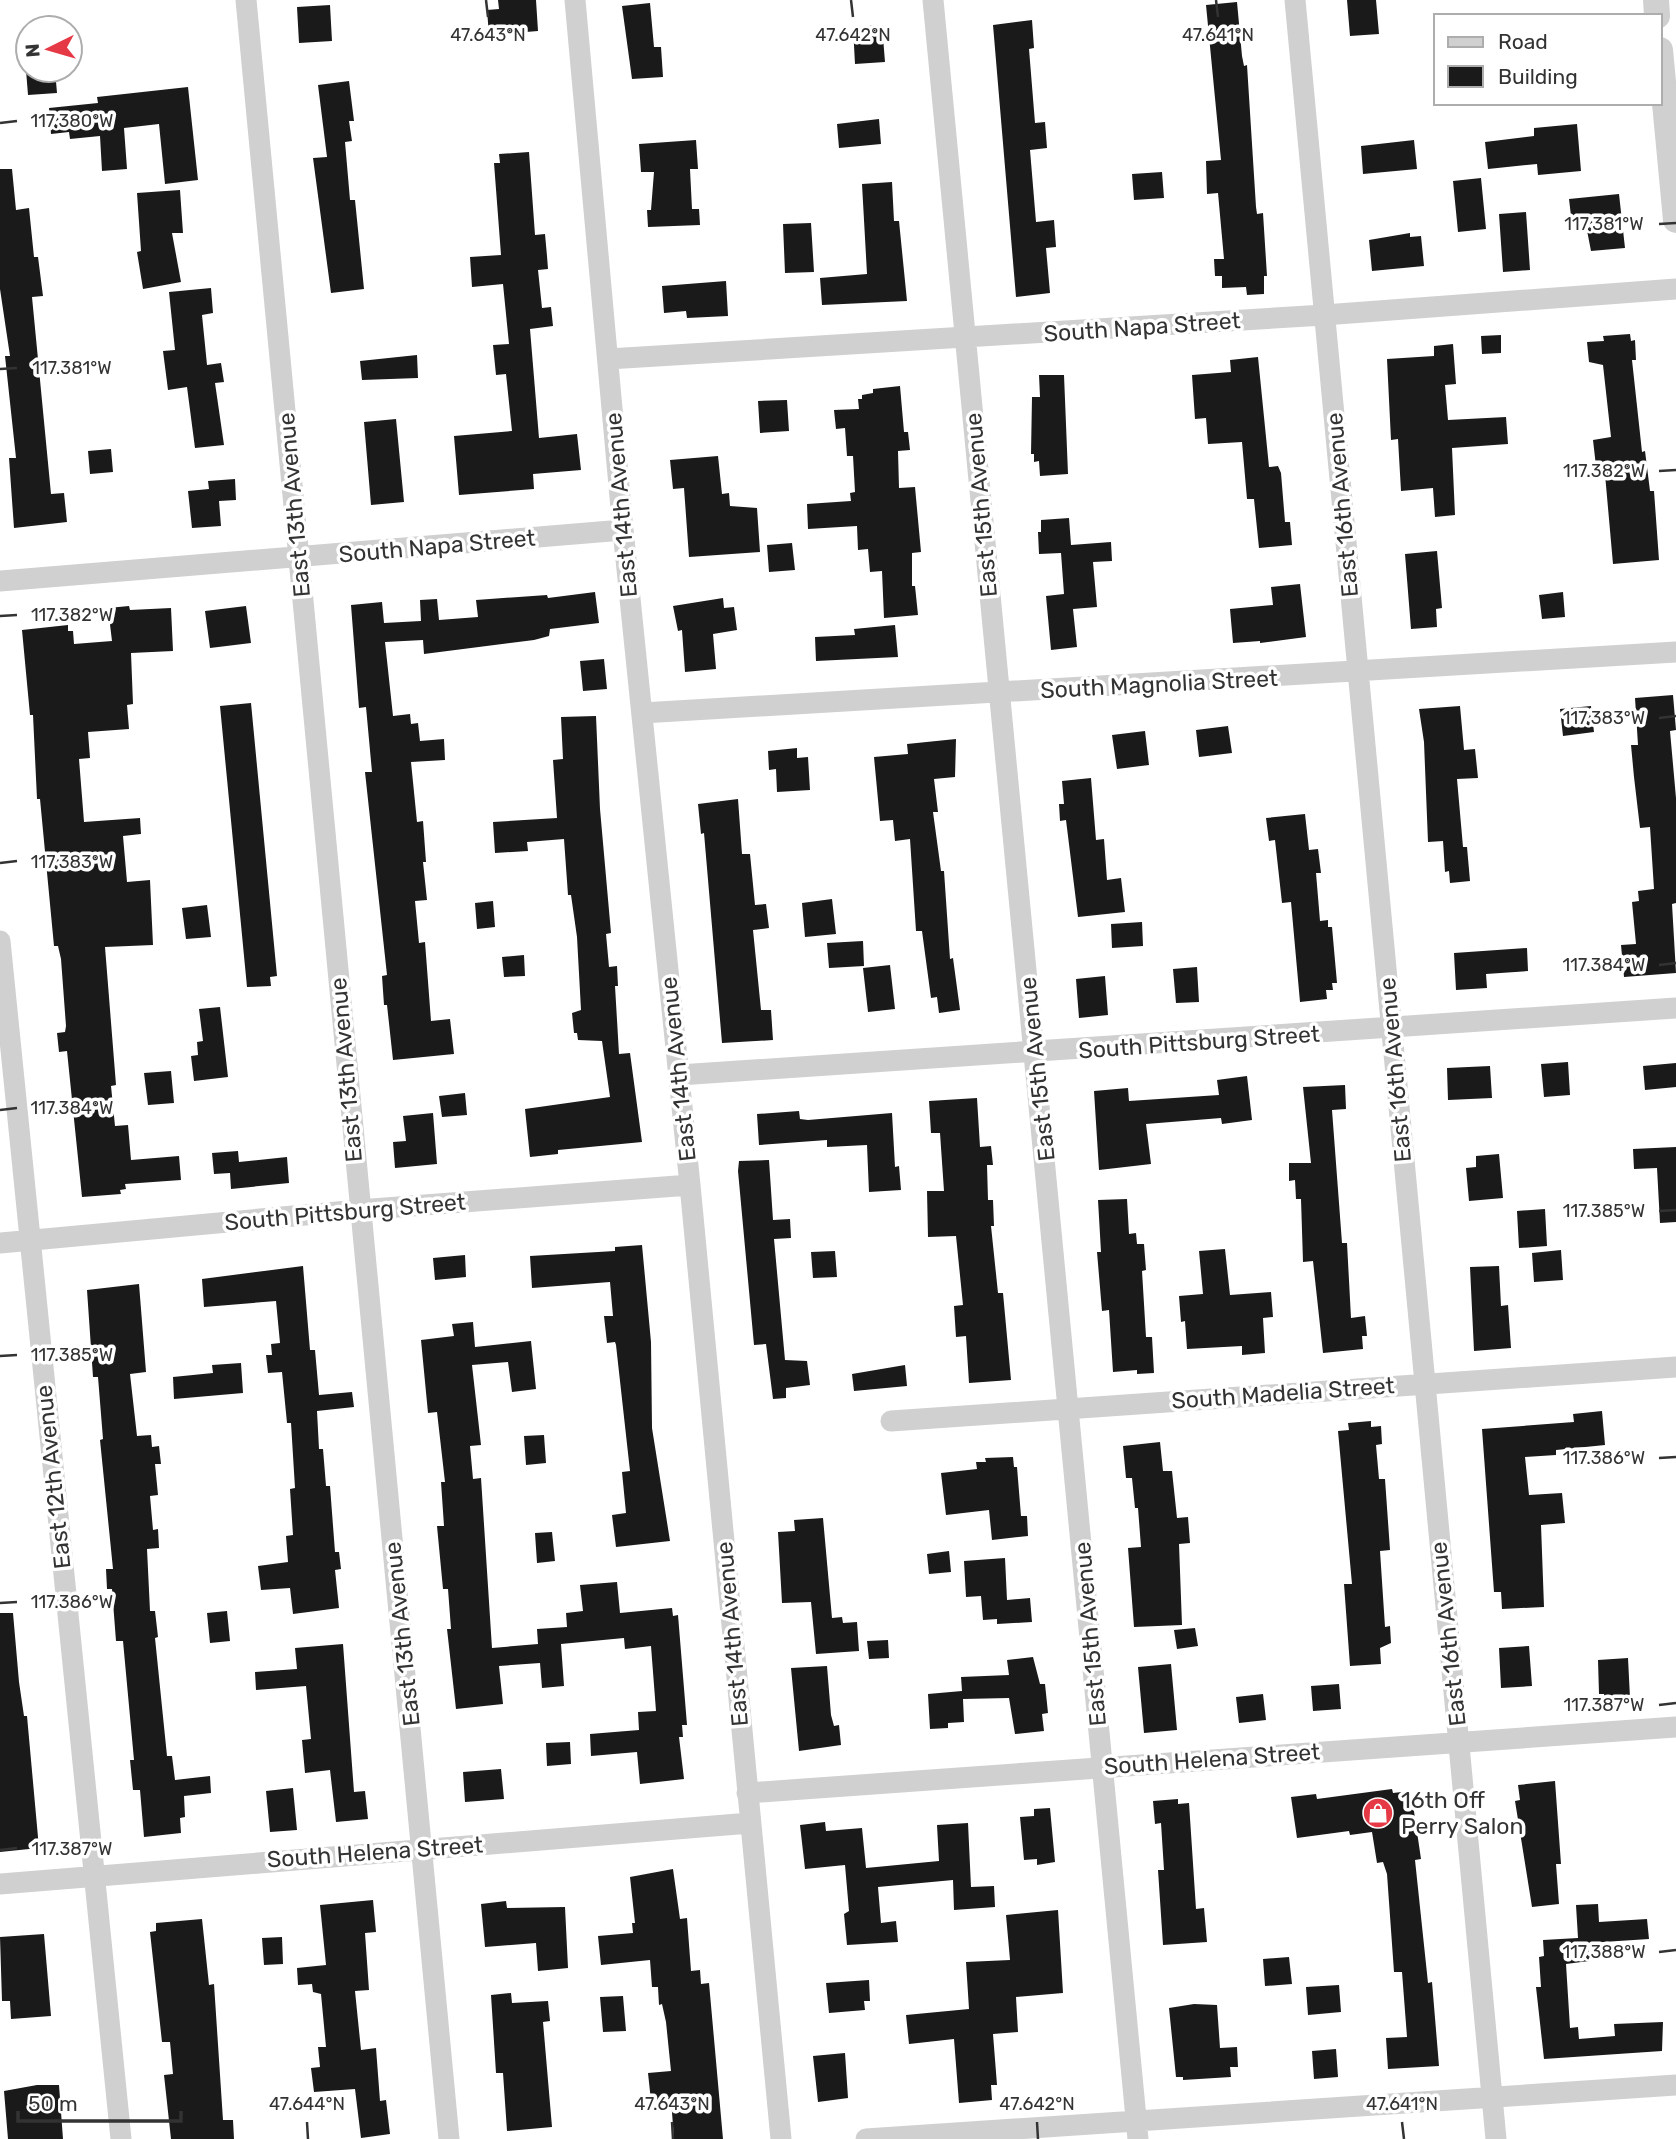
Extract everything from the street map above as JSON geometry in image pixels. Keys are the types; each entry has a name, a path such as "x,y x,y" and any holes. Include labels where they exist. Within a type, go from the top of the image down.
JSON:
{"street":[{"name":"East 13th Avenue","path":"246,0 449,2139"},
{"name":"East 14th Avenue","path":"575,0 623,530 690,1185 781,2139"},
{"name":"East 15th Avenue","path":"933,0 1137,2130"},
{"name":"East 16th Avenue","path":"1295,0 1496,2139"},
{"path":"1662,71 1676,220"},
{"name":"South Napa Street","path":"608,359 965,339 1676,289"},
{"name":"South Napa Street","path":"0,581 623,530"},
{"name":"South Magnolia Street","path":"642,713 1676,652"},
{"name":"East 12th Avenue","path":"0,941 28,1240 121,2139"},
{"name":"South Pittsburg Street","path":"679,1075 1391,1030 1676,1008"},
{"name":"South Pittsburg Street","path":"0,1243 359,1210 690,1185"},
{"name":"South Madelia Street","path":"891,1421 1676,1367"},
{"name":"South Helena Street","path":"747,1793 1676,1727"},
{"name":"South Helena Street","path":"0,1884 95,1874 750,1823"},
{"path":"866,2139 1137,2130 1493,2097 1676,2085"}],"building":[{"path":"498,0 536,0 538,31 489,35 487,10 499,9"},
{"path":"1347,0 1376,0 1379,34 1350,36"},
{"path":"1237,2 1242,56 1244,66 1247,65 1256,207 1257,214 1263,213 1267,276 1264,276 1264,294 1247,295 1246,287 1222,288 1222,276 1215,276 1214,259 1224,259 1218,193 1207,194 1206,161 1221,160 1206,5"},
{"path":"650,3 654,47 661,47 663,77 632,79 622,6"},
{"path":"330,5 332,41 299,43 297,7"},
{"path":"1032,20 1034,48 1029,49 1035,123 1045,122 1047,148 1030,150 1036,222 1054,220 1056,247 1046,248 1050,293 1016,297 993,25"},
{"path":"882,25 885,62 855,64 853,27"},
{"path":"349,81 354,121 349,121 352,141 345,142 350,200 355,200 364,289 331,293 313,158 327,157 318,85"},
{"path":"27,84 56,84 57,93 28,95"},
{"path":"188,87 198,180 165,184 159,124 124,128 127,169 102,171 100,136 70,139 69,132 51,134 49,108 98,103 97,97"},
{"path":"879,119 881,144 839,148 837,124"},
{"path":"1577,124 1581,171 1538,175 1537,164 1488,169 1485,142 1534,136 1534,128"},
{"path":"696,140 698,169 690,169 692,209 699,209 700,225 648,227 647,210 651,210 654,172 641,172 639,144"},
{"path":"1414,140 1417,169 1363,174 1361,146"},
{"path":"529,152 535,235 545,234 547,256 548,269 538,270 542,308 551,307 553,326 530,329 539,438 577,434 581,470 533,474 534,489 459,495 454,436 512,431 506,374 496,375 493,345 509,344 503,284 472,287 470,257 501,255 494,163 500,163 499,154"},
{"path":"0,169 12,169 16,210 29,208 34,257 38,257 43,296 32,297 51,494 64,493 67,522 14,528 9,458 16,458 5,356 10,356 0,289"},
{"path":"1162,172 1164,198 1134,200 1132,174"},
{"path":"1481,178 1486,229 1458,232 1453,181"},
{"path":"892,182 894,221 899,221 907,301 822,305 820,278 867,274 862,184"},
{"path":"180,190 183,233 172,233 181,282 143,289 137,252 141,251 137,193"},
{"path":"1619,194 1625,248 1591,251 1584,215 1571,216 1569,199"},
{"path":"1526,212 1530,270 1503,272 1499,214"},
{"path":"811,223 814,272 785,273 783,224"},
{"path":"1410,233 1410,237 1421,236 1424,266 1372,271 1369,240"},
{"path":"726,281 728,316 687,318 686,311 664,313 662,286"},
{"path":"211,288 213,313 202,315 207,365 221,363 224,382 215,383 224,445 195,448 187,387 168,390 163,351 175,350 169,292"},
{"path":"1630,334 1631,341 1635,340 1636,360 1632,360 1642,452 1645,451 1650,491 1654,491 1659,560 1613,564 1605,474 1597,475 1593,440 1611,437 1603,365 1589,362 1587,342 1604,341 1603,336"},
{"path":"1501,335 1501,353 1482,354 1481,336"},
{"path":"1453,344 1456,384 1445,385 1448,420 1506,417 1508,444 1452,448 1455,515 1435,517 1433,488 1401,491 1398,439 1391,440 1387,359 1434,356 1434,346"},
{"path":"417,355 418,378 362,380 360,361"},
{"path":"1258,357 1269,467 1278,466 1281,473 1285,522 1290,522 1292,545 1259,548 1254,499 1247,499 1242,442 1208,444 1206,418 1195,419 1192,375 1231,372 1230,360"},
{"path":"1039,375 1064,375 1068,474 1040,476 1039,461 1034,462 1034,454 1031,454 1032,397 1040,397"},
{"path":"900,386 904,432 908,432 910,450 898,451 899,488 915,487 921,552 912,553 912,586 915,586 918,615 884,618 882,571 870,572 868,549 858,550 857,526 808,529 807,504 851,501 850,493 855,492 853,456 847,456 845,428 836,429 834,410 859,409 858,399 862,399 862,395 873,393 873,389"},
{"path":"787,400 789,431 760,433 758,401"},
{"path":"396,419 404,502 371,505 364,422"},
{"path":"111,449 113,472 90,474 88,451"},
{"path":"718,456 722,494 729,493 730,506 757,508 760,552 689,557 684,488 673,489 670,460"},
{"path":"235,479 236,500 219,501 221,526 192,528 188,491 209,489 208,481"},
{"path":"1069,518 1071,545 1111,542 1112,561 1093,562 1097,607 1073,609 1077,647 1051,650 1046,596 1064,594 1061,553 1039,554 1038,532 1041,532 1041,520"},
{"path":"792,543 795,570 769,572 767,545"},
{"path":"1437,551 1442,608 1436,609 1437,627 1411,629 1405,554"},
{"path":"1300,584 1306,637 1260,643 1233,643 1230,609 1273,605 1271,587"},
{"path":"595,592 599,623 550,629 549,636 534,640 424,654 423,640 385,642 393,716 410,714 411,724 418,723 420,741 444,739 445,760 411,762 417,822 423,821 426,862 423,862 427,900 415,901 419,943 425,942 431,1021 450,1019 454,1054 393,1060 387,1005 384,1005 382,976 387,975 365,772 372,772 366,707 359,708 351,605 382,602 384,623 421,621 420,600 437,599 439,620 478,617 476,600 547,595 548,598"},
{"path":"1563,592 1565,617 1542,619 1539,595"},
{"path":"723,598 724,608 734,607 737,630 713,634 716,669 685,672 682,630 678,631 673,606"},
{"path":"129,606 130,610 171,608 173,651 131,653 133,704 127,705 129,729 88,732 90,758 79,759 84,822 140,818 141,834 123,836 127,882 150,880 153,945 105,947 116,1085 111,1086 115,1126 128,1125 131,1160 179,1156 181,1180 125,1184 126,1189 120,1190 121,1194 82,1197 67,1051 59,1052 57,1033 65,1032 66,1026 61,959 58,946 54,946 40,799 37,799 33,715 30,715 22,630 68,625 68,631 73,631 74,644 112,641 108,608"},
{"path":"246,606 251,643 210,648 205,611"},
{"path":"895,625 898,657 816,661 815,637 855,635 854,629"},
{"path":"604,659 607,689 583,691 580,661"},
{"path":"1673,695 1676,730 1670,731 1676,798 1676,903 1672,904 1676,973 1624,977 1621,945 1636,944 1632,902 1639,901 1638,891 1654,889 1650,827 1640,828 1634,777 1631,745 1638,745 1635,698"},
{"path":"251,703 277,976 270,977 271,986 247,987 220,706"},
{"path":"1460,706 1464,750 1475,749 1478,778 1457,779 1463,847 1467,847 1470,881 1450,883 1449,871 1445,872 1443,841 1428,842 1424,742 1419,709"},
{"path":"1591,706 1594,732 1563,736 1560,709"},
{"path":"596,716 600,809 611,933 606,934 609,967 617,966 618,986 615,986 619,1054 630,1053 642,1142 558,1150 558,1154 530,1157 525,1109 610,1097 602,1041 578,1040 577,1033 574,1033 572,1013 581,1010 577,937 571,895 568,895 564,839 527,842 528,851 495,853 493,822 557,818 553,760 563,759 561,717"},
{"path":"1228,726 1232,753 1199,757 1196,730"},
{"path":"1145,731 1149,765 1117,769 1112,735"},
{"path":"956,739 955,777 934,779 938,812 933,812 941,871 944,871 950,959 953,958 960,1010 939,1013 937,997 931,998 922,931 916,931 910,839 895,841 893,820 880,821 874,757 908,754 907,744"},
{"path":"797,748 797,758 808,757 810,790 777,792 776,769 769,770 768,751"},
{"path":"1091,778 1096,840 1104,839 1107,880 1121,878 1125,912 1078,917 1066,820 1060,821 1059,804 1064,804 1062,781"},
{"path":"738,799 742,854 750,854 755,905 766,904 769,928 753,930 761,1010 771,1010 773,1040 722,1043 704,833 701,834 698,804"},
{"path":"1305,814 1309,850 1318,849 1321,873 1316,873 1320,921 1328,920 1328,927 1332,927 1337,983 1332,983 1333,990 1326,990 1327,999 1300,1002 1291,902 1282,903 1275,840 1269,841 1266,818"},
{"path":"832,899 836,934 805,937 802,903"},
{"path":"493,901 495,927 477,929 475,903"},
{"path":"207,905 211,937 186,939 182,908"},
{"path":"1142,922 1143,946 1112,948 1111,924"},
{"path":"863,941 864,966 829,968 827,943"},
{"path":"1527,948 1528,971 1486,974 1487,988 1456,990 1454,953"},
{"path":"524,955 525,976 504,977 502,957"},
{"path":"890,965 895,1009 868,1012 863,968"},
{"path":"1197,967 1199,1002 1176,1003 1173,969"},
{"path":"1105,976 1108,1015 1079,1018 1076,979"},
{"path":"220,1007 228,1077 194,1081 191,1056 198,1055 197,1042 203,1041 199,1009"},
{"path":"1568,1062 1570,1095 1544,1097 1541,1064"},
{"path":"1676,1063 1676,1087 1645,1090 1643,1066"},
{"path":"1490,1066 1492,1098 1448,1100 1447,1068"},
{"path":"171,1071 174,1103 148,1105 144,1073"},
{"path":"1247,1076 1252,1120 1222,1124 1221,1118 1146,1124 1151,1164 1099,1170 1094,1091 1128,1088 1129,1101 1219,1095 1217,1080"},
{"path":"1345,1085 1346,1109 1332,1110 1342,1243 1347,1243 1351,1318 1365,1316 1367,1336 1362,1336 1363,1349 1323,1353 1313,1261 1303,1262 1301,1199 1296,1199 1295,1180 1289,1181 1289,1163 1311,1163 1303,1087"},
{"path":"465,1093 467,1115 442,1117 439,1096"},
{"path":"977,1098 980,1147 991,1146 993,1165 987,1165 988,1200 993,1200 994,1226 991,1226 998,1293 1003,1293 1011,1380 969,1383 966,1336 956,1337 954,1306 963,1305 956,1236 928,1237 927,1191 944,1191 940,1133 931,1133 929,1101"},
{"path":"799,1111 800,1119 808,1120 892,1113 895,1167 899,1166 901,1190 869,1192 867,1145 827,1147 827,1140 759,1145 757,1114"},
{"path":"433,1113 437,1164 395,1168 393,1142 406,1141 403,1116"},
{"path":"1676,1147 1676,1222 1660,1223 1657,1168 1634,1169 1633,1149"},
{"path":"238,1151 239,1162 287,1157 289,1183 231,1189 230,1173 214,1174 212,1153"},
{"path":"1499,1154 1503,1198 1469,1201 1466,1168 1476,1167 1476,1156"},
{"path":"769,1160 773,1220 790,1219 791,1238 774,1239 785,1360 807,1361 810,1385 786,1388 786,1398 773,1399 766,1344 754,1345 738,1171 739,1161"},
{"path":"1127,1199 1129,1234 1136,1233 1137,1244 1144,1244 1146,1270 1142,1271 1146,1337 1152,1337 1154,1373 1137,1374 1137,1370 1113,1372 1109,1310 1102,1311 1097,1252 1101,1252 1098,1200"},
{"path":"1545,1209 1547,1246 1519,1248 1517,1211"},
{"path":"642,1245 651,1342 652,1428 670,1541 616,1547 612,1515 626,1513 622,1472 630,1471 616,1345 615,1342 607,1343 604,1316 613,1316 610,1282 532,1288 530,1256 615,1251 615,1247"},
{"path":"1225,1249 1230,1295 1271,1292 1273,1317 1263,1318 1265,1353 1242,1355 1242,1346 1187,1349 1185,1321 1181,1322 1179,1296 1203,1294 1199,1251"},
{"path":"1561,1250 1563,1280 1534,1282 1532,1253"},
{"path":"835,1251 837,1277 813,1278 811,1252"},
{"path":"465,1255 466,1277 435,1280 433,1258"},
{"path":"303,1266 310,1350 315,1350 319,1395 352,1392 354,1407 317,1411 319,1449 323,1449 326,1486 330,1486 335,1552 339,1552 341,1569 335,1570 339,1608 293,1614 290,1588 261,1590 258,1566 288,1562 286,1536 293,1535 290,1489 295,1488 291,1423 287,1423 282,1372 268,1373 266,1355 272,1355 271,1344 280,1343 276,1301 204,1307 202,1279"},
{"path":"1499,1266 1501,1306 1508,1305 1511,1348 1474,1351 1470,1267"},
{"path":"139,1284 146,1372 130,1374 137,1436 151,1435 152,1447 159,1446 161,1464 155,1464 158,1495 150,1496 153,1530 158,1529 159,1548 147,1549 150,1611 155,1611 158,1637 155,1638 167,1756 172,1756 175,1780 210,1776 211,1793 184,1796 185,1817 180,1818 181,1833 144,1837 140,1790 133,1790 130,1760 134,1760 123,1641 116,1641 112,1589 107,1589 106,1569 113,1569 100,1440 103,1439 98,1377 93,1377 87,1290"},
{"path":"473,1322 475,1347 531,1341 536,1389 512,1392 508,1362 472,1365 481,1445 470,1446 473,1479 481,1478 492,1648 538,1644 537,1629 567,1627 566,1613 583,1611 580,1585 617,1582 620,1613 672,1608 673,1616 678,1615 687,1725 682,1725 683,1737 679,1737 684,1779 640,1784 637,1752 591,1756 590,1734 639,1730 638,1712 656,1711 651,1646 625,1649 624,1638 561,1644 564,1686 542,1688 540,1663 499,1666 503,1704 456,1709 447,1629 451,1629 448,1589 443,1589 437,1526 444,1526 441,1482 445,1482 437,1412 428,1413 421,1340 454,1336 452,1324"},
{"path":"241,1363 243,1393 174,1399 173,1377 213,1373 212,1365"},
{"path":"905,1365 907,1386 854,1391 852,1374"},
{"path":"1602,1411 1605,1445 1556,1450 1556,1455 1525,1457 1529,1495 1562,1493 1565,1523 1541,1525 1544,1607 1502,1609 1501,1592 1494,1592 1482,1429 1574,1422 1573,1414"},
{"path":"1371,1421 1371,1427 1381,1426 1382,1444 1376,1445 1379,1479 1385,1479 1390,1550 1380,1551 1385,1627 1390,1626 1391,1643 1380,1648 1381,1664 1350,1666 1344,1584 1352,1584 1338,1431 1349,1430 1348,1423"},
{"path":"544,1435 546,1463 526,1465 524,1436"},
{"path":"1160,1442 1163,1471 1172,1471 1177,1518 1188,1517 1190,1543 1179,1544 1182,1625 1134,1627 1128,1548 1141,1547 1138,1508 1135,1508 1132,1478 1126,1478 1123,1446"},
{"path":"1013,1457 1014,1467 1017,1467 1021,1516 1027,1516 1028,1536 992,1540 989,1510 946,1515 941,1473 977,1469 976,1462 986,1462 985,1458"},
{"path":"823,1518 832,1618 842,1617 843,1623 857,1622 859,1651 816,1654 811,1602 782,1603 778,1532 795,1531 794,1520"},
{"path":"552,1532 555,1561 537,1563 535,1533"},
{"path":"949,1551 951,1572 929,1574 927,1554"},
{"path":"1005,1558 1007,1600 1030,1598 1032,1622 997,1624 997,1619 983,1620 981,1596 966,1597 964,1561"},
{"path":"227,1611 230,1641 210,1643 207,1613"},
{"path":"0,1613 13,1613 19,1682 24,1716 27,1716 39,1848 0,1852"},
{"path":"1195,1628 1198,1646 1177,1649 1174,1630"},
{"path":"888,1640 889,1658 869,1659 867,1641"},
{"path":"343,1644 354,1792 365,1791 368,1819 336,1822 330,1770 305,1773 302,1740 311,1739 306,1686 256,1690 255,1672 297,1669 295,1648"},
{"path":"1529,1646 1532,1686 1501,1688 1499,1648"},
{"path":"1033,1657 1040,1684 1045,1684 1048,1713 1042,1714 1044,1731 1015,1734 1009,1698 963,1699 964,1722 948,1723 948,1728 930,1729 928,1694 962,1691 961,1677 1009,1675 1007,1660"},
{"path":"1628,1658 1630,1698 1605,1699 1604,1694 1599,1694 1598,1660"},
{"path":"1171,1664 1177,1730 1144,1733 1138,1667"},
{"path":"827,1666 831,1715 834,1726 839,1725 841,1745 799,1751 791,1668"},
{"path":"1339,1684 1341,1709 1313,1711 1311,1686"},
{"path":"1263,1694 1266,1720 1239,1723 1236,1697"},
{"path":"570,1742 571,1764 547,1766 546,1743"},
{"path":"501,1769 504,1799 465,1802 463,1772"},
{"path":"1555,1781 1561,1864 1556,1864 1559,1904 1532,1907 1515,1801 1520,1800 1518,1785"},
{"path":"293,1788 297,1830 270,1832 266,1791"},
{"path":"1392,1789 1393,1793 1411,1791 1421,1859 1415,1860 1428,1983 1432,1982 1439,2066 1388,2069 1386,2038 1407,2037 1402,1972 1394,1972 1387,1874 1383,1862 1377,1863 1372,1832 1350,1835 1349,1831 1297,1838 1291,1797 1316,1794 1317,1799"},
{"path":"1178,1799 1178,1804 1189,1803 1196,1909 1204,1908 1207,1942 1163,1945 1158,1870 1164,1870 1161,1823 1155,1824 1153,1801"},
{"path":"1050,1808 1055,1862 1037,1865 1037,1859 1024,1860 1020,1817 1034,1816 1034,1809"},
{"path":"825,1822 826,1831 862,1828 866,1868 939,1861 937,1825 968,1823 971,1887 994,1886 995,1907 954,1910 953,1880 878,1887 881,1923 896,1921 898,1942 847,1945 844,1914 849,1911 845,1865 805,1869 800,1825"},
{"path":"673,1869 680,1919 687,1918 691,1971 700,1970 701,1984 709,1983 723,2139 674,2139 671,2099 651,2101 648,2073 671,2071 666,2022 662,2004 659,2005 658,1987 652,1987 650,1960 601,1965 598,1936 633,1933 632,1923 635,1923 630,1877"},
{"path":"373,1900 376,1932 365,1933 369,1990 355,1991 361,2050 376,2048 380,2101 386,2100 390,2134 361,2138 355,2089 314,2092 311,2068 320,2067 318,2047 326,2047 321,1994 313,1992 312,1984 298,1985 297,1968 326,1965 320,1905"},
{"path":"506,1901 507,1908 565,1907 568,1968 538,1971 536,1943 485,1947 481,1904"},
{"path":"1598,1904 1599,1922 1647,1919 1649,1939 1588,1943 1589,1961 1566,1964 1570,2028 1578,2027 1579,2039 1615,2036 1614,2024 1663,2022 1662,2051 1544,2059 1536,1987 1541,1987 1539,1957 1544,1956 1543,1940 1578,1938 1576,1905"},
{"path":"1058,1910 1063,1993 1016,1997 1018,2032 993,2034 997,2085 991,2085 992,2100 959,2103 954,2039 909,2044 906,2015 969,2009 966,1962 1010,1960 1006,1915"},
{"path":"202,1919 209,1985 214,1984 223,2120 233,2120 234,2139 171,2139 164,2075 173,2074 170,2042 162,2042 150,1932 156,1931 156,1923"},
{"path":"44,1934 51,2016 11,2019 10,2001 2,2001 0,1937"},
{"path":"282,1937 283,1964 264,1965 262,1938"},
{"path":"1289,1957 1292,1984 1265,1986 1263,1959"},
{"path":"869,1980 870,2001 864,2001 865,2010 829,2013 826,1983"},
{"path":"1339,1985 1341,2012 1308,2015 1306,1987"},
{"path":"511,1993 512,2003 548,2001 550,2021 543,2022 552,2127 507,2131 503,2073 496,2073 491,1995"},
{"path":"623,1996 626,2031 603,2032 600,1997"},
{"path":"1194,2004 1217,2005 1220,2048 1237,2047 1238,2067 1230,2067 1231,2077 1183,2080 1183,2077 1176,2077 1169,2008"},
{"path":"1336,2049 1338,2077 1314,2079 1312,2051"},
{"path":"845,2053 848,2098 818,2102 813,2056"},
{"path":"37,2085 59,2085 63,2139 8,2139 4,2091"}],"place":[{"name":"16th Off Perry Salon","path":"1378,1813"}]}
